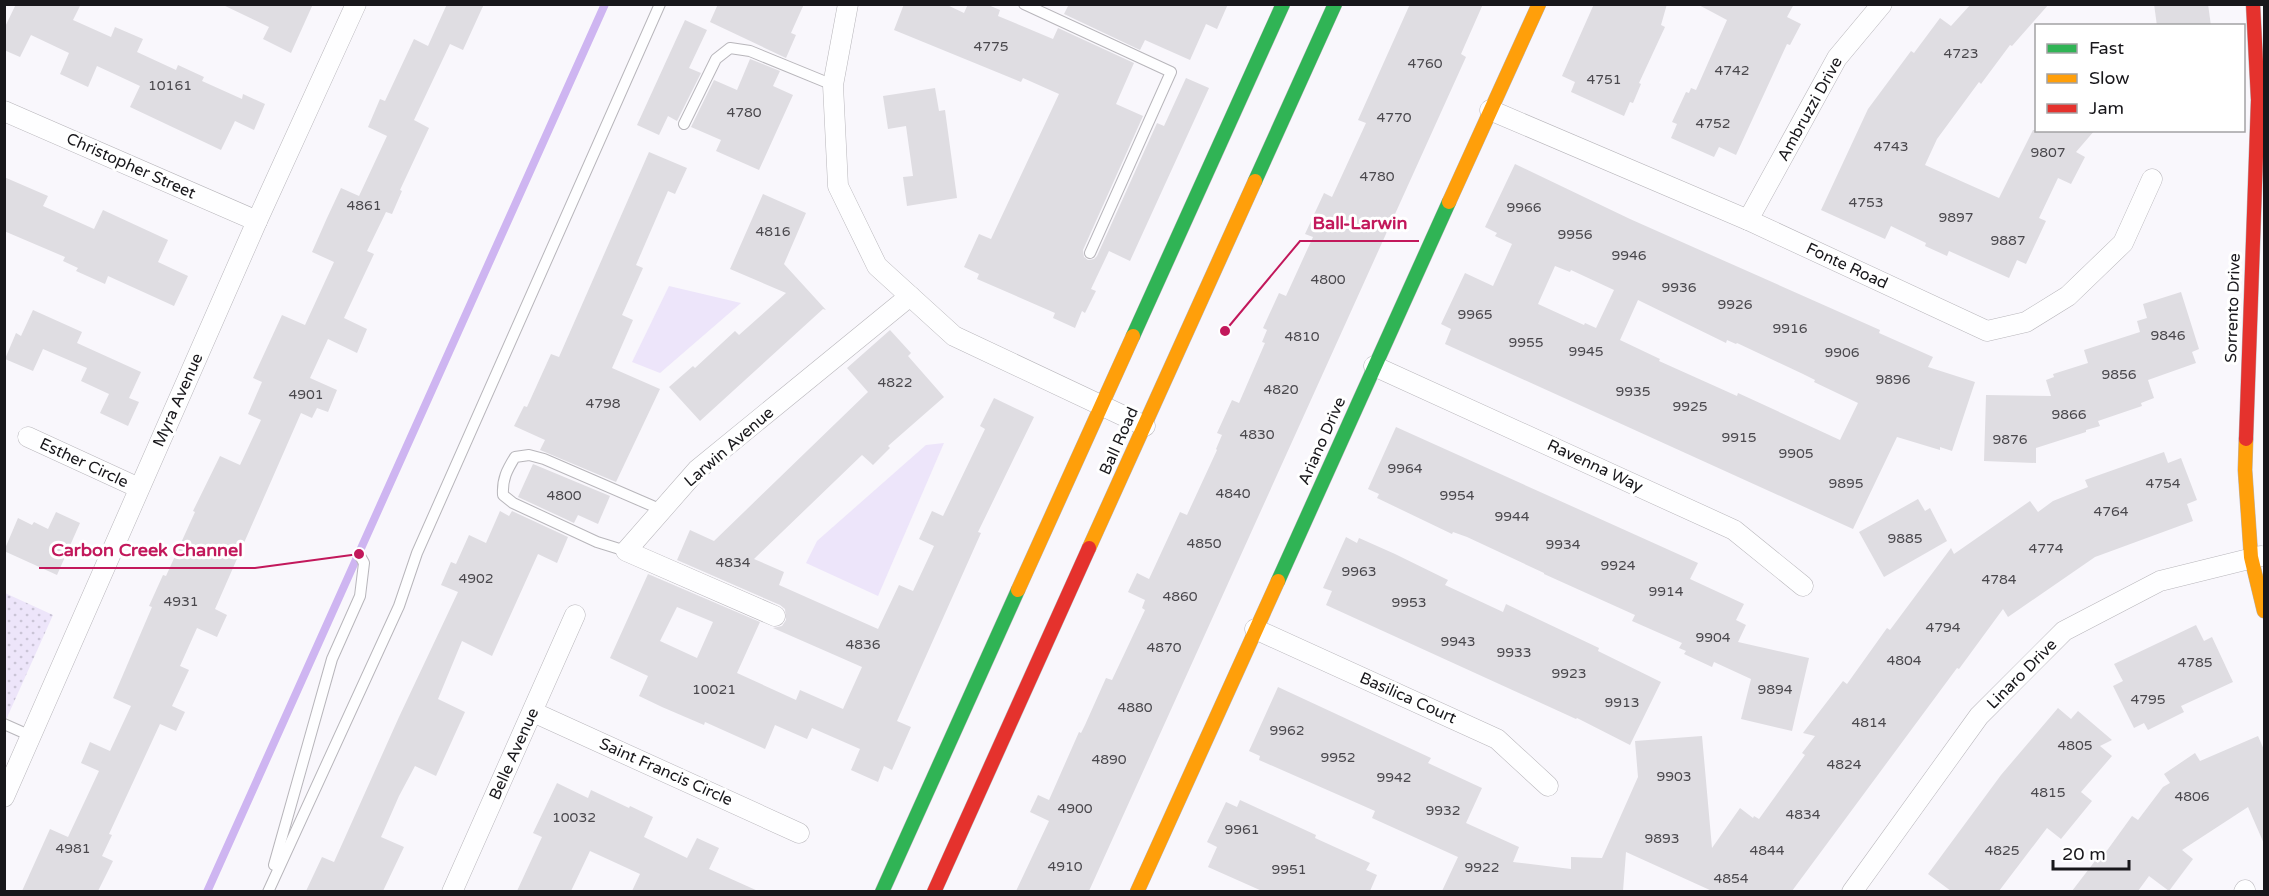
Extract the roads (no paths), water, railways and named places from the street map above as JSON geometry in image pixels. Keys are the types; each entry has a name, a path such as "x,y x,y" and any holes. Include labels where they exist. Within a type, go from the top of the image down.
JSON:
{"main road":[{"name":"Ball Road","path":"882,891 1282,4"},
{"name":"Ball Road","path":"934,891 1335,4"},
{"name":"Ariano Drive","path":"1137,891 1539,4"},
{"name":"Sorrento Drive","path":"2253,4 2261,100 2246,437 2248,524 2258,556 2265,611"}],"street":[{"name":"Myra Avenue","path":"4,797 257,221 356,4"},
{"path":"848,4 833,85 838,186 877,266 954,336 1145,426"},
{"name":"Ambruzzi Drive","path":"1748,220 1837,58 1882,4"},
{"name":"Fonte Road","path":"1490,110 1748,220 1987,331 2026,322 2068,296 2123,243 2152,179"},
{"name":"Christopher Street","path":"4,111 257,221"},
{"name":"Larwin Avenue","path":"626,551 697,470 910,296"},
{"name":"Ravenna Way","path":"1374,366 1734,530 1803,586"},
{"name":"Esther Circle","path":"28,437 139,488"},
{"path":"626,551 775,616"},
{"name":"Linaro Drive","path":"1852,891 1979,717 2064,631 2160,581 2258,556"},
{"name":"Belle Avenue","path":"452,891 575,615"},
{"name":"Basilica Court","path":"1255,629 1497,739 1548,786"},
{"name":"Saint Francis Circle","path":"533,712 799,833"}],"lane":[{"path":"267,891 399,606 422,542 660,4"},
{"path":"1024,4 1171,72 1090,253"},
{"path":"684,124 716,59 730,48 750,51 833,85"},
{"path":"626,551 597,542 503,495 502,481 515,457 529,455 544,459 662,510"},
{"path":"267,891 332,659 360,596 364,563 359,554"},
{"path":"4,724 31,736"}],"waterway":[{"path":"207,892 605,4"}],"place":[{"name":"Ball-Larwin","path":"1225,331"},
{"name":"Carbon Creek Channel","path":"359,554"}]}
